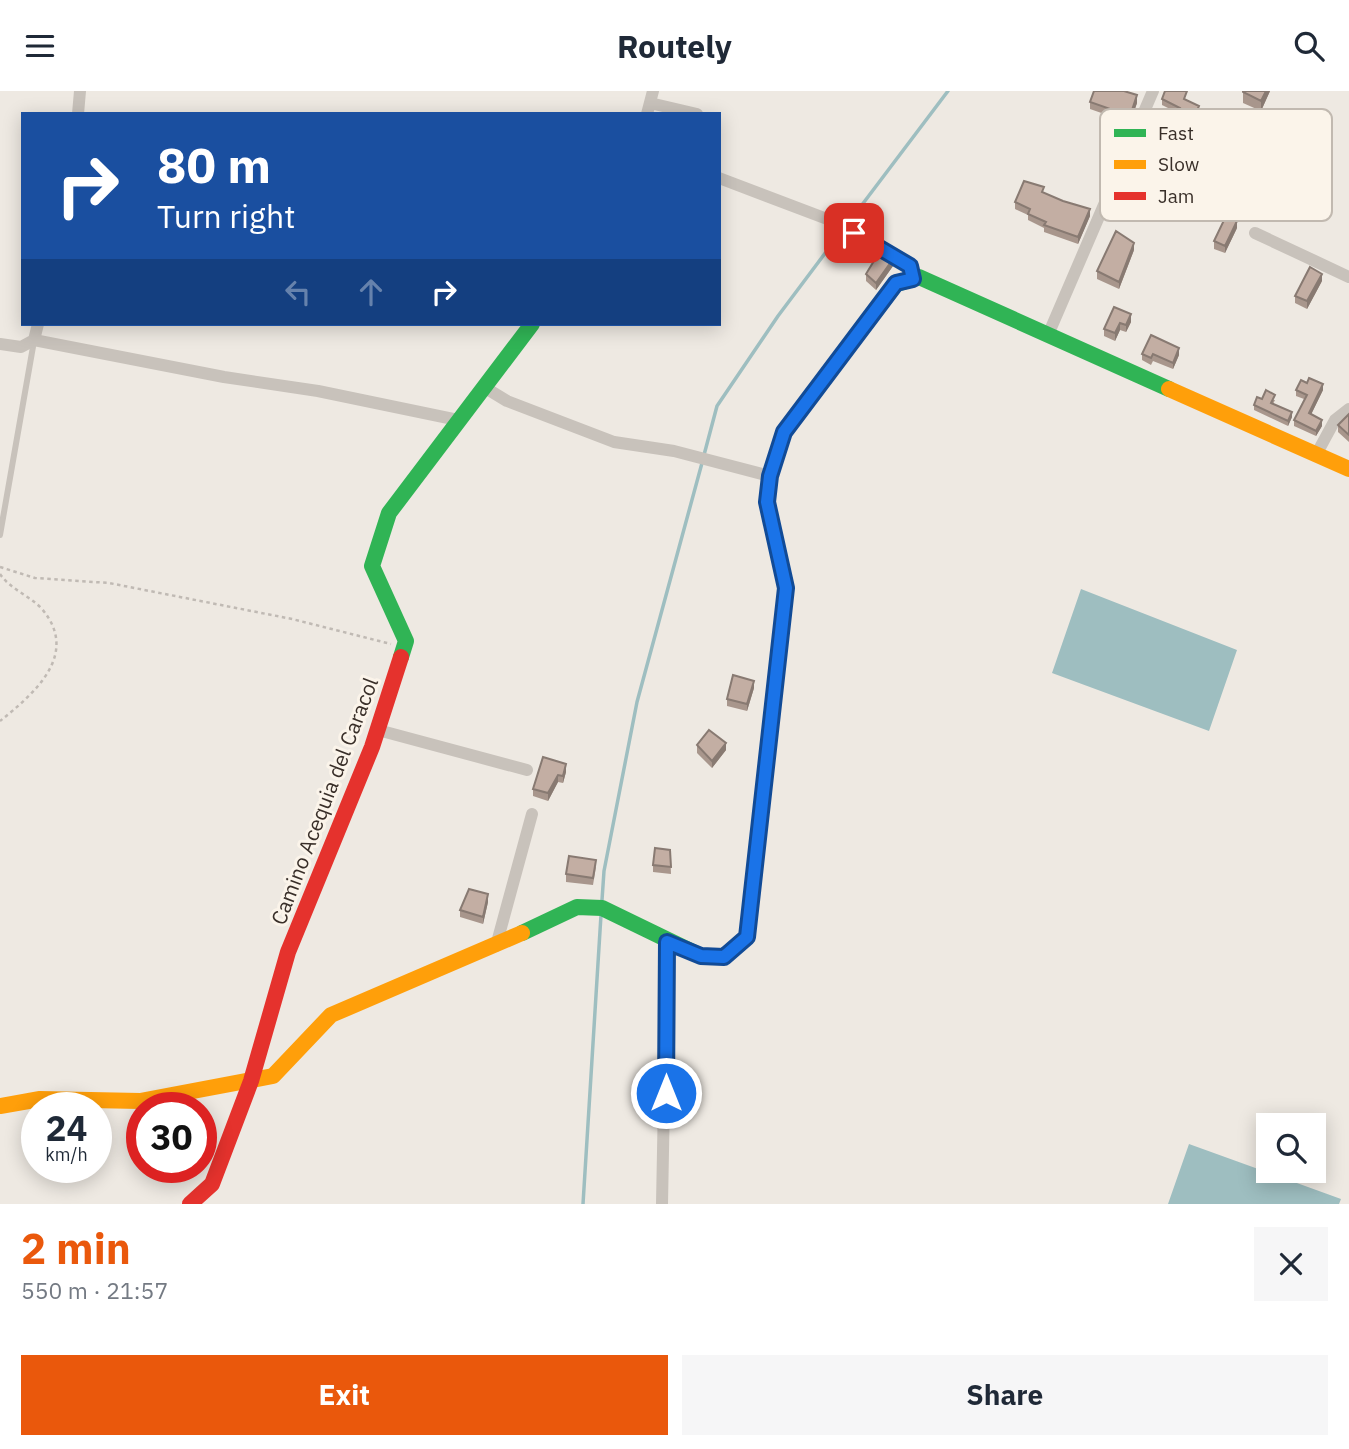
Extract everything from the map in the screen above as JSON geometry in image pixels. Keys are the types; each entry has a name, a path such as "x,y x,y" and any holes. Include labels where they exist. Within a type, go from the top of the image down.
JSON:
{"street":[{"path":"78,112 80,91"},
{"path":"1145,109 1153,91"},
{"path":"650,103 688,112"},
{"path":"721,178 835,222 910,266 913,279"},
{"path":"1048,335 1100,214"},
{"path":"1255,233 1349,277"},
{"path":"0,1106 40,1098 140,1101 273,1076 331,1015 496,946 577,907 602,908 667,942 701,956 724,957 747,937 786,588 767,502 770,476 784,432 896,283 919,277 1349,470"},
{"path":"34,340 38,326"},
{"path":"404,647 406,641 372,566 389,513 530,326"},
{"path":"0,344 21,347 34,340 224,377 318,391 458,420"},
{"path":"484,387 508,401 614,442 674,451 770,476"},
{"path":"1317,455 1335,420 1349,409"},
{"name":"Camino Acequia del Caracol","path":"190,1204 212,1184 251,1081 288,952 378,730 404,647"},
{"path":"378,730 527,770"},
{"path":"496,946 532,814"},
{"path":"662,1204 667,942"}],"lane":[{"path":"0,535 34,340"}],"path":[{"path":"0,567 35,577 109,583 292,619 404,647"},
{"path":"0,574 7,585 41,608 56,632 55,660 41,683 33,695 0,721"}],"water":[{"path":"1081,589 1237,650 1209,731 1052,673"},
{"path":"1189,1144 1256,1168 1256,1183 1297,1183 1341,1199 1339,1204 1168,1204"}],"building":[{"path":"1094,91 1124,91 1137,95 1132,109 1110,109 1090,102"},
{"path":"1165,91 1187,91 1184,99 1199,106 1198,109 1180,109 1162,99"},
{"path":"1243,91 1266,91 1261,101"},
{"path":"1024,181 1044,187 1042,192 1063,201 1090,209 1078,237 1044,225 1046,222 1028,214 1030,209 1015,202"},
{"path":"1224,221 1237,221 1225,246 1214,241"},
{"path":"1116,231 1134,243 1119,282 1097,271"},
{"path":"880,251 893,259 876,283 866,274"},
{"path":"1310,267 1322,274 1307,301 1295,296"},
{"path":"1114,307 1131,314 1126,325 1120,323 1115,333 1104,329"},
{"path":"1151,335 1179,348 1173,363 1153,354 1151,358 1142,354"},
{"path":"1309,378 1323,384 1309,413 1322,420 1316,431 1294,420 1307,395 1296,390 1301,380 1307,383"},
{"path":"1266,390 1275,395 1271,403 1292,412 1288,421 1254,405 1257,397 1262,399"},
{"path":"1349,414 1349,435 1338,425"},
{"path":"733,675 754,681 747,704 727,699"},
{"path":"709,730 726,743 712,761 697,745"},
{"path":"543,757 566,764 563,776 558,775 548,793 533,789"},
{"path":"655,848 670,850 671,867 653,865"},
{"path":"569,856 596,860 593,878 566,874"},
{"path":"469,889 488,894 483,917 460,910"}],"waterway":[{"path":"852,218 948,91"},
{"path":"704,455 717,406 778,316 838,236"},
{"path":"602,900 604,871 637,702 702,463"},
{"path":"583,1204 601,915"}],"traffic: fast":[{"path":"804,405 896,284 919,277 1169,389"},
{"path":"401,657 406,641 372,566 389,513 530,326"},
{"path":"522,933 577,907 602,908 701,956 724,957 747,937 772,711"}],"traffic: slow":[{"path":"1169,389 1349,469"},
{"path":"0,1106 40,1099 140,1101 273,1076 331,1015 522,933"}],"traffic: jam":[{"path":"772,711 786,588 767,502 770,476 784,432 804,405"},
{"path":"190,1204 212,1184 251,1081 288,952 372,747 401,657"}],"route":[{"path":"666,1093 667,942 701,956 724,957 747,937 759,855 786,588 767,502 770,476 784,432 896,283 913,279 910,266 854,233"}]}
